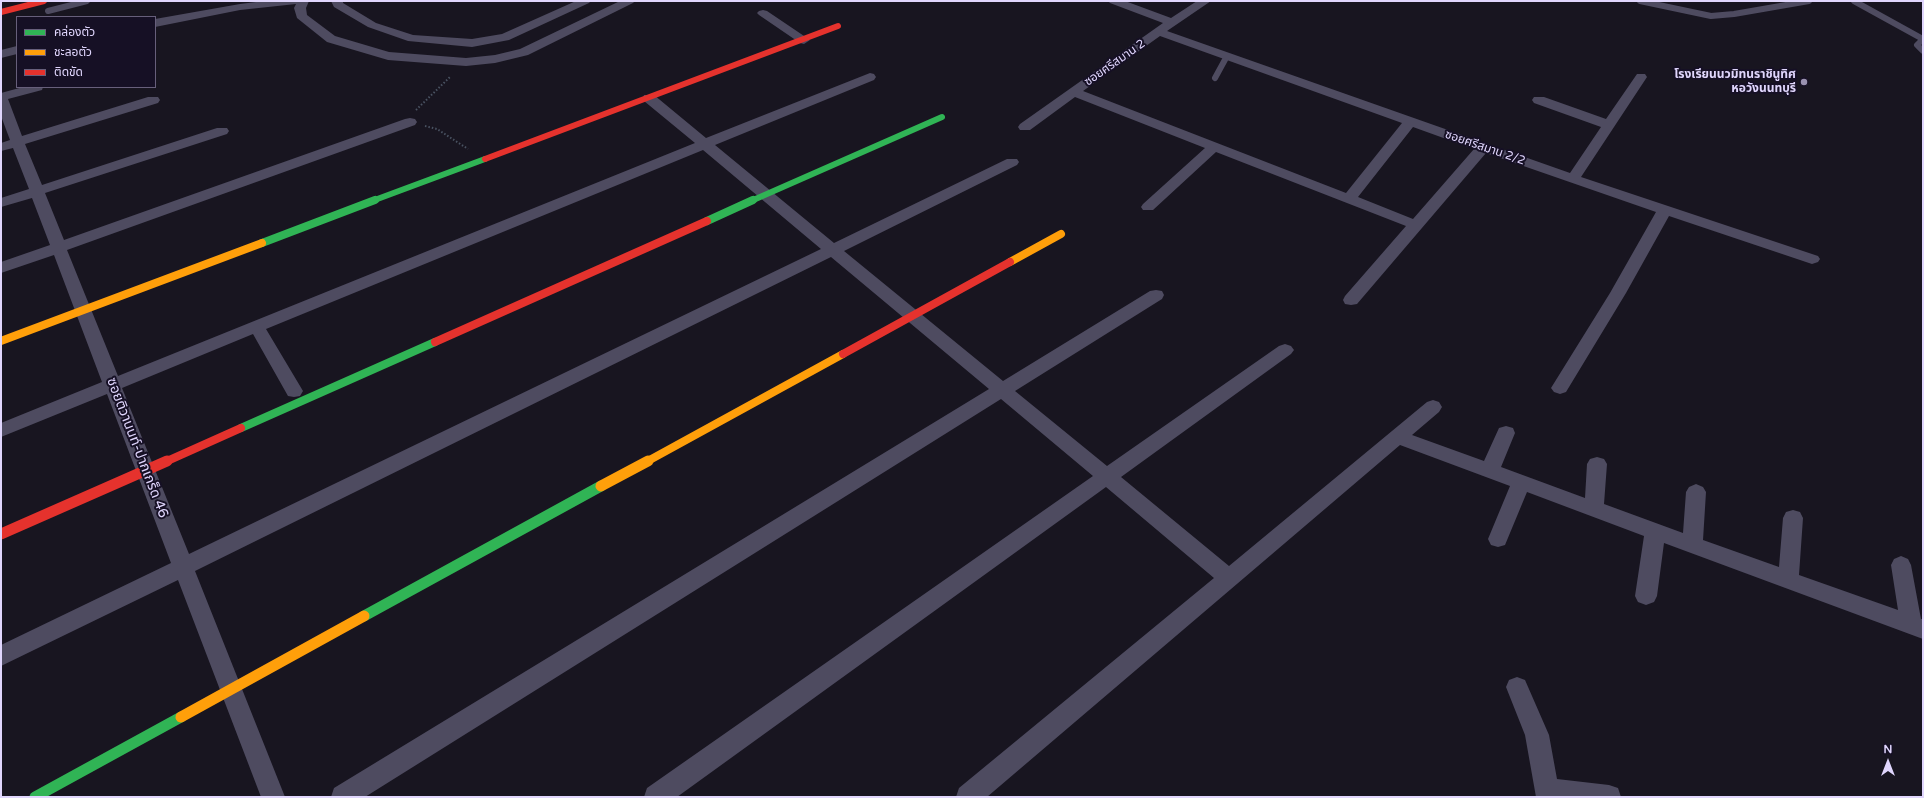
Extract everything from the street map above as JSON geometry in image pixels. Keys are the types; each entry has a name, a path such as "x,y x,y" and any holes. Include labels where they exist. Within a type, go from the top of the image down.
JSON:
{"street":[{"path":"1,12 44,1"},
{"path":"156,23 236,4 295,1"},
{"path":"303,1 300,8 301,16 331,39 388,56 466,62 495,59 524,52 629,1"},
{"path":"338,1 338,5 372,25 412,38 472,43 505,37 585,1"},
{"path":"1114,1 1172,22"},
{"name":"ซอยศรีสมาน 2","path":"1025,127 1172,22 1204,1"},
{"path":"763,13 804,40"},
{"path":"1,341 838,26"},
{"name":"ซอยศรีสมาน 2/2","path":"1159,32 1573,179 1812,259"},
{"path":"1,54 16,50"},
{"path":"1573,179 1641,76"},
{"path":"1,430 870,77"},
{"path":"1,98 34,88"},
{"path":"1074,92 1416,225"},
{"name":"ซอยติวานนท์-ปากเกร็ด 46","path":"1,98 9,145 37,191 273,797"},
{"path":"649,98 1229,578"},
{"path":"9,145 153,100"},
{"path":"1540,100 1609,124"},
{"path":"1,534 942,117"},
{"path":"1349,199 1411,121"},
{"path":"1,268 410,122"},
{"path":"1,203 222,131"},
{"path":"1148,207 1214,147"},
{"path":"1351,300 1483,147"},
{"path":"1,656 1012,162"},
{"path":"1560,388 1618,293 1665,210"},
{"path":"35,797 1061,234"},
{"path":"344,797 1156,295"},
{"path":"256,326 294,391"},
{"path":"656,797 1285,350"},
{"path":"968,797 1433,406"},
{"path":"1490,470 1506,433"},
{"path":"1397,437 1917,627"},
{"path":"1594,508 1597,464"},
{"path":"1498,539 1521,482"},
{"path":"1692,545 1696,492"},
{"path":"1788,580 1793,518"},
{"path":"1646,596 1655,531"},
{"path":"1901,565 1917,627"},
{"path":"1517,687 1537,735 1548,793 1609,797"}],"lane":[{"path":"48,11 88,1"},
{"path":"1640,1 1711,16 1734,14 1809,1"},
{"path":"1854,1 1923,39 1917,45 1923,51"},
{"path":"1215,78 1222,69 1227,56"}],"path":[{"path":"466,62 413,112 410,122 437,129 483,160"}],"traffic: fast":[{"path":"707,221 942,117"},
{"path":"262,243 485,159"},
{"path":"241,428 435,342"},
{"path":"364,616 601,486"},
{"path":"35,797 181,717"}],"traffic: slow":[{"path":"1010,262 1061,234"},
{"path":"1,341 262,243"},
{"path":"601,486 843,354"},
{"path":"181,717 364,616"}],"traffic: jam":[{"path":"1,12 44,1"},
{"path":"485,159 838,26"},
{"path":"435,342 707,221"},
{"path":"843,354 1010,262"},
{"path":"1,534 241,428"}],"place":[{"name":"โรงเรียนนวมิทนราชินูทิศ หอวังนนทบุรี","path":"1804,82"}]}
